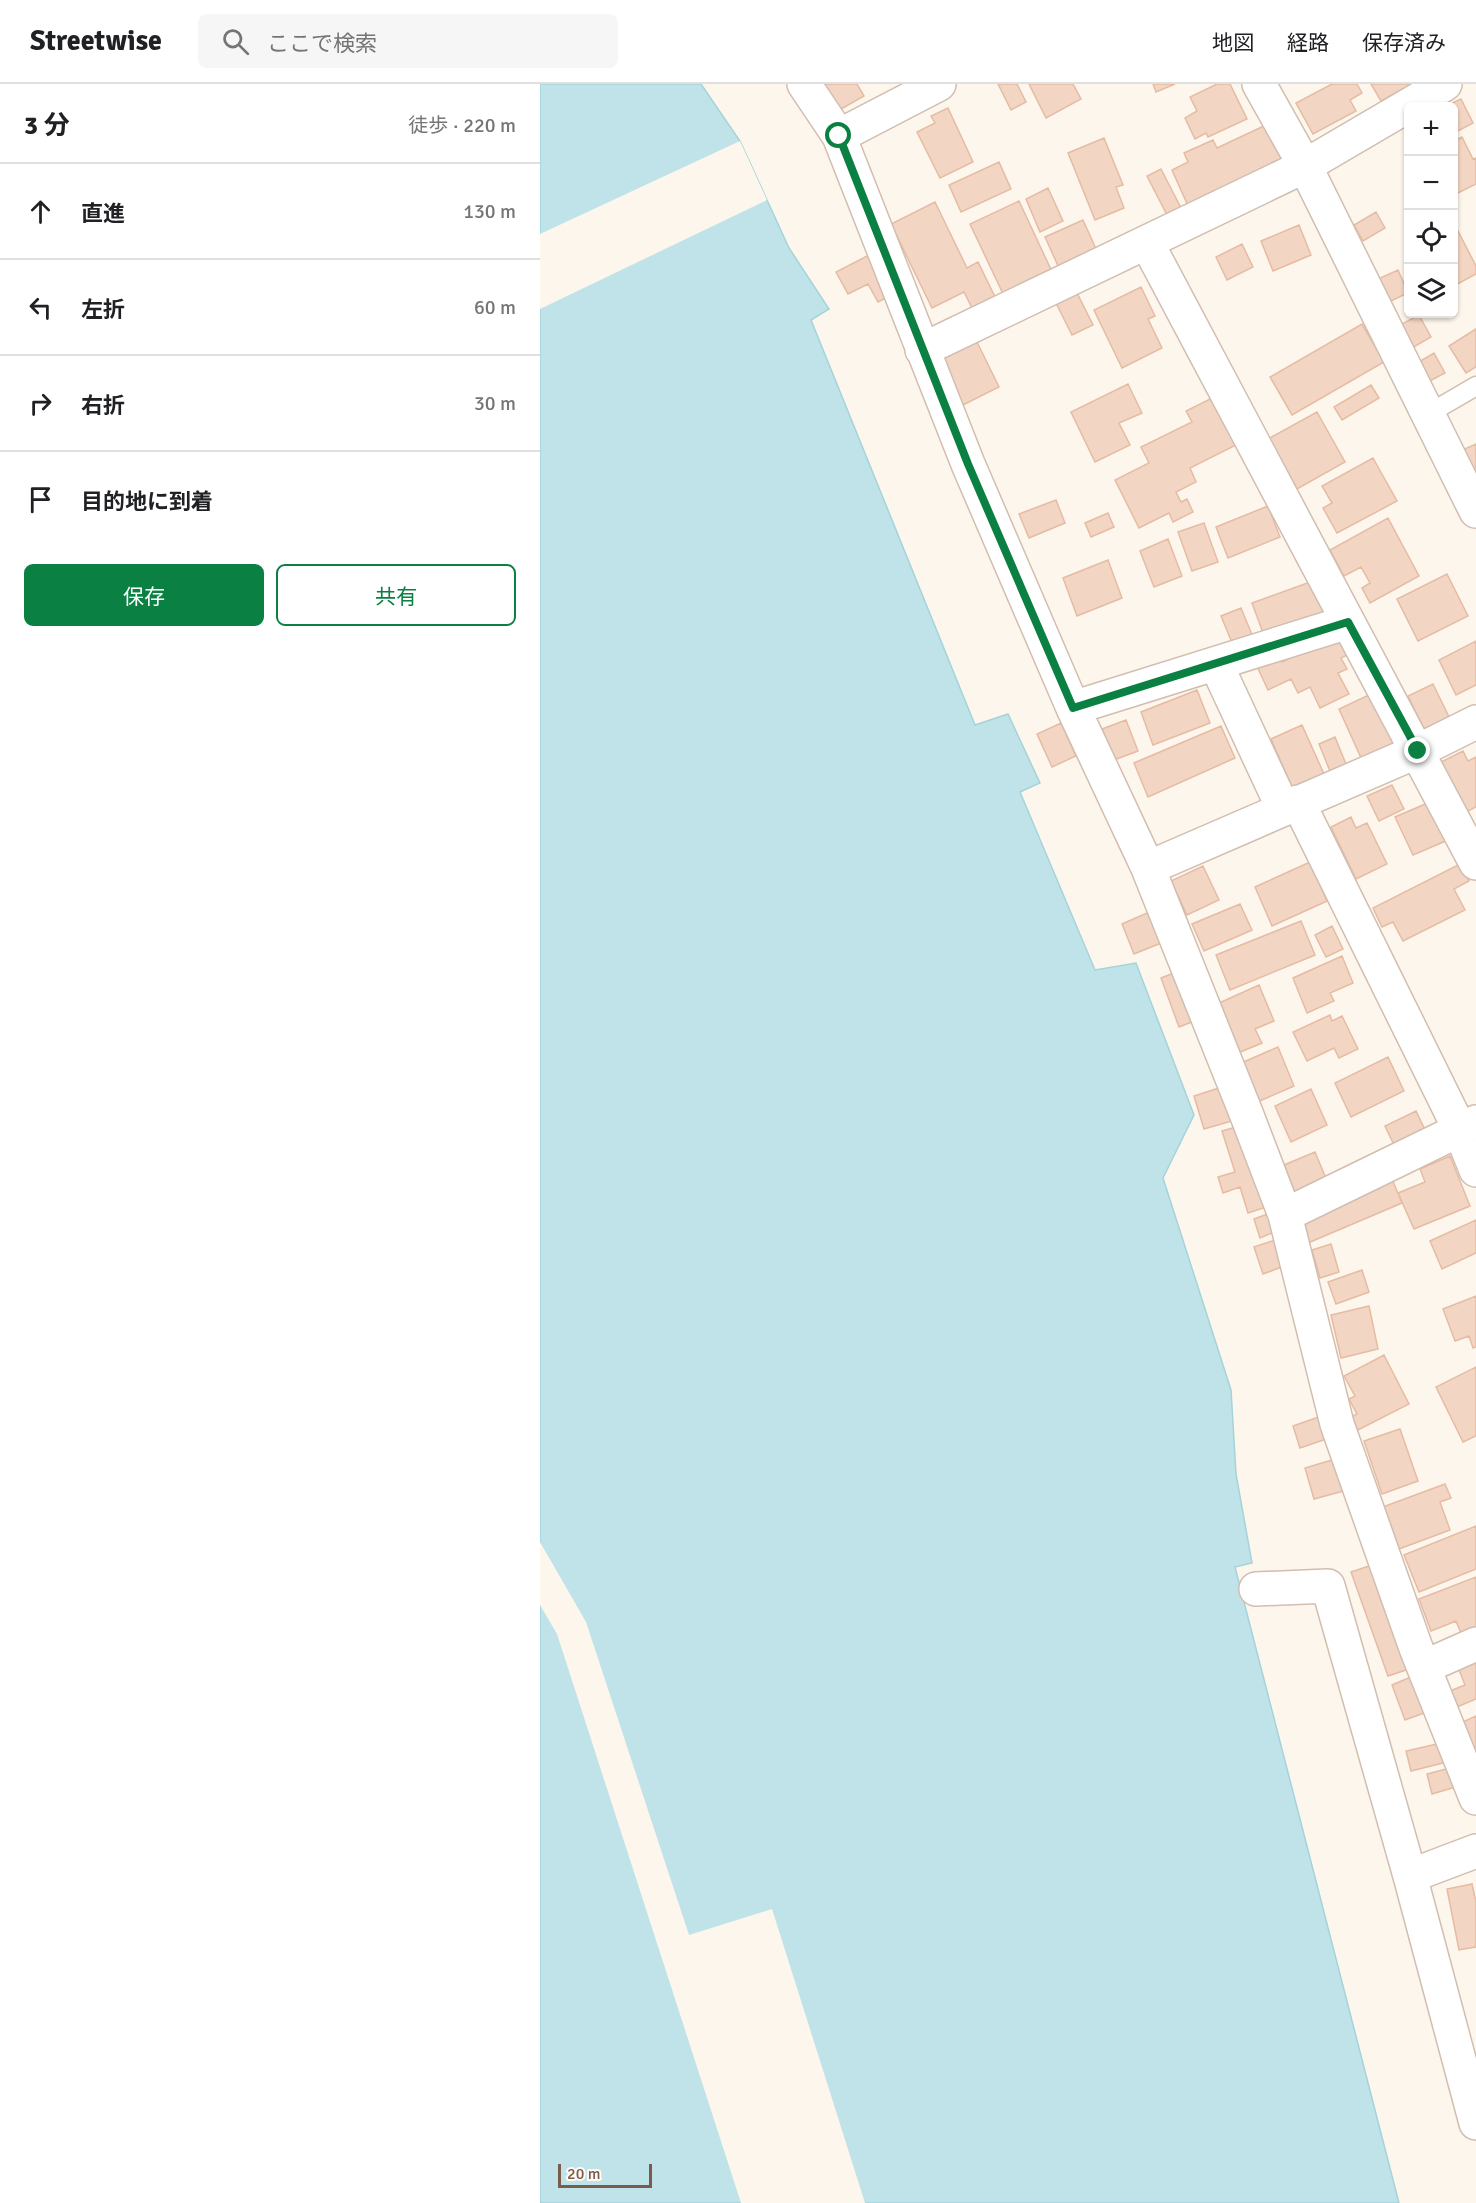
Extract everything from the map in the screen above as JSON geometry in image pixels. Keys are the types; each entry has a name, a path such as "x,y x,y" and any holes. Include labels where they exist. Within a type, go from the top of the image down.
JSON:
{"street":[{"path":"804,84 839,136 977,485 1073,708 1148,868 1285,1215 1337,1425 1424,1667 1476,1798"},
{"path":"839,136 939,84"},
{"path":"1259,84 1305,166 1476,511"},
{"path":"922,350 1305,166 1445,84"},
{"path":"1147,243 1476,863"},
{"path":"1073,708 1348,622"},
{"path":"1216,664 1290,805 1468,1126 1476,1170"},
{"path":"1148,868 1418,751 1476,722"},
{"path":"1285,1215 1468,1126"},
{"path":"1256,1589 1328,1586 1410,1876 1476,2123"},
{"path":"1424,1667 1476,1644"},
{"path":"1410,1876 1476,1851"}],"lane":[{"path":"1428,414 1476,386"}],"water":[{"path":"540,84 701,84 740,141 789,248 829,309 811,320 975,725 1008,714 1040,783 1020,792 1095,970 1136,963 1194,1115 1163,1178 1231,1390 1236,1474 1252,1563 1235,1567 1399,2203 540,2203"}],"pier":[{"path":"740,141 767,200 540,309 540,234"},
{"path":"540,1542 586,1622 689,1935 772,1909 865,2203 741,2203 557,1634 540,1605"}],"building":[{"path":"820,84 857,84 864,96 836,112"},
{"path":"998,84 1017,84 1026,102 1011,110"},
{"path":"1029,84 1073,84 1081,99 1046,118"},
{"path":"1153,84 1175,84 1156,92"},
{"path":"1217,84 1230,84 1247,119 1208,137 1206,133 1195,139 1185,118 1197,111 1190,97"},
{"path":"1332,84 1357,84 1362,93 1350,100 1356,111 1313,134 1296,103"},
{"path":"1371,84 1413,84 1381,101"},
{"path":"1461,99 1473,123 1458,131 1458,102 1455,102"},
{"path":"948,108 973,162 940,178 917,132 935,123 931,116"},
{"path":"1268,124 1286,162 1189,208 1172,170 1188,162 1184,153 1213,140 1217,148"},
{"path":"1462,137 1473,159 1476,158 1476,184 1458,193 1458,156 1458,139"},
{"path":"1104,138 1123,185 1116,187 1124,208 1095,220 1068,153"},
{"path":"999,162 1011,189 961,212 949,185"},
{"path":"1161,169 1181,208 1167,215 1147,176"},
{"path":"1048,188 1063,221 1040,232 1026,199"},
{"path":"1019,201 1054,276 1005,298 970,224"},
{"path":"935,202 967,268 978,262 997,301 974,312 964,292 932,308 891,224"},
{"path":"1376,212 1385,228 1363,241 1354,225"},
{"path":"1083,220 1097,251 1059,268 1045,237"},
{"path":"1299,225 1311,255 1273,271 1261,241"},
{"path":"1458,231 1476,266 1476,274 1458,284"},
{"path":"1242,244 1253,267 1227,280 1216,257"},
{"path":"871,254 892,295 878,302 868,284 848,294 836,272"},
{"path":"1398,270 1404,284 1404,295 1389,302 1378,279"},
{"path":"1074,287 1093,325 1072,335 1053,297"},
{"path":"1141,287 1155,316 1148,319 1162,348 1122,368 1094,310"},
{"path":"1413,318 1421,318 1431,337 1412,348 1400,325"},
{"path":"1362,324 1384,362 1292,415 1270,377"},
{"path":"1476,329 1476,367 1466,373 1449,346"},
{"path":"975,338 999,387 963,405 939,356"},
{"path":"1434,353 1445,373 1428,382 1417,363"},
{"path":"1128,384 1142,413 1119,423 1130,445 1095,462 1071,412"},
{"path":"1371,385 1379,398 1342,420 1334,407"},
{"path":"1218,395 1242,442 1190,468 1196,482 1176,492 1181,502 1187,499 1193,512 1173,522 1169,513 1139,528 1115,480 1149,463 1141,447 1192,422 1186,411"},
{"path":"1317,412 1345,462 1297,489 1268,439"},
{"path":"1476,444 1476,482 1460,451"},
{"path":"1373,458 1397,501 1337,533 1323,508 1332,503 1322,486"},
{"path":"1056,500 1065,523 1029,538 1019,514"},
{"path":"1268,506 1280,537 1228,558 1216,527"},
{"path":"1108,513 1114,527 1091,537 1085,523"},
{"path":"1388,518 1419,576 1370,603 1362,588 1370,583 1361,567 1344,576 1330,550"},
{"path":"1204,523 1218,562 1192,571 1178,532"},
{"path":"1168,539 1182,576 1154,587 1140,551"},
{"path":"1108,560 1122,598 1077,616 1063,578"},
{"path":"1447,574 1468,616 1418,641 1397,599"},
{"path":"1313,581 1327,620 1266,641 1252,603"},
{"path":"1241,608 1255,642 1235,650 1221,616"},
{"path":"1342,633 1351,653 1341,658 1347,669 1338,673 1349,694 1320,708 1310,687 1298,693 1291,679 1268,690 1255,662 1277,652 1282,662"},
{"path":"1476,641 1476,685 1456,695 1439,660"},
{"path":"1433,684 1449,717 1424,729 1408,696"},
{"path":"1197,690 1210,723 1153,745 1141,712"},
{"path":"1375,692 1398,743 1362,760 1339,709"},
{"path":"1126,720 1138,751 1114,760 1102,729"},
{"path":"1061,723 1076,756 1052,767 1037,734"},
{"path":"1302,725 1324,774 1292,787 1271,739"},
{"path":"1221,726 1235,758 1148,797 1134,763"},
{"path":"1335,737 1348,769 1332,776 1319,744"},
{"path":"1463,751 1468,761 1476,757 1476,807 1466,812 1441,762"},
{"path":"1392,785 1404,809 1379,821 1367,796"},
{"path":"1430,802 1448,840 1413,855 1395,817"},
{"path":"1351,817 1356,828 1367,823 1387,864 1356,879 1331,827"},
{"path":"1310,862 1327,901 1272,926 1255,887"},
{"path":"1460,864 1469,881 1454,889 1465,910 1403,941 1393,922 1382,927 1373,908"},
{"path":"1203,866 1219,900 1187,915 1171,881"},
{"path":"1240,904 1252,930 1204,951 1192,924"},
{"path":"1154,910 1166,941 1134,954 1122,924"},
{"path":"1301,921 1315,955 1230,990 1216,955"},
{"path":"1332,926 1343,949 1326,957 1315,935"},
{"path":"1342,956 1353,983 1330,993 1334,1001 1307,1013 1293,978"},
{"path":"1179,971 1197,1020 1179,1027 1161,978"},
{"path":"1259,985 1274,1021 1255,1029 1262,1043 1238,1053 1217,1004"},
{"path":"1330,1015 1332,1021 1342,1016 1358,1049 1339,1058 1334,1048 1307,1061 1293,1032"},
{"path":"1278,1047 1294,1086 1255,1103 1239,1064"},
{"path":"1388,1057 1404,1091 1351,1117 1335,1083"},
{"path":"1225,1086 1235,1120 1204,1129 1194,1096"},
{"path":"1311,1089 1327,1125 1291,1142 1275,1106"},
{"path":"1416,1111 1427,1134 1396,1149 1385,1126"},
{"path":"1243,1125 1269,1206 1248,1213 1240,1187 1223,1193 1218,1177 1235,1172 1222,1131"},
{"path":"1315,1152 1328,1183 1296,1195 1284,1165"},
{"path":"1450,1156 1470,1206 1414,1229 1398,1193 1425,1182 1420,1169"},
{"path":"1392,1179 1402,1203 1308,1243 1298,1218"},
{"path":"1270,1213 1277,1231 1260,1238 1254,1219"},
{"path":"1476,1220 1476,1253 1442,1269 1430,1241"},
{"path":"1281,1238 1290,1264 1263,1274 1254,1247"},
{"path":"1331,1244 1339,1272 1320,1278 1312,1250"},
{"path":"1362,1270 1369,1292 1336,1304 1328,1282"},
{"path":"1476,1296 1476,1347 1473,1348 1469,1336 1455,1341 1443,1309"},
{"path":"1369,1306 1378,1349 1341,1358 1331,1315"},
{"path":"1384,1355 1409,1404 1358,1430 1351,1417 1357,1414 1349,1399 1355,1396 1344,1376"},
{"path":"1476,1367 1476,1436 1463,1442 1436,1387"},
{"path":"1327,1414 1335,1436 1300,1448 1293,1426"},
{"path":"1400,1429 1418,1481 1382,1494 1364,1441"},
{"path":"1342,1457 1351,1489 1314,1499 1305,1468"},
{"path":"1445,1484 1451,1498 1440,1502 1450,1530 1399,1549 1383,1507"},
{"path":"1476,1526 1476,1569 1419,1592 1404,1555"},
{"path":"1372,1565 1409,1669 1388,1676 1351,1572"},
{"path":"1476,1577 1476,1627 1461,1633 1456,1621 1431,1631 1419,1599"},
{"path":"1476,1653 1476,1699 1457,1707 1450,1691 1465,1685 1456,1662"},
{"path":"1418,1674 1432,1710 1405,1720 1392,1685"},
{"path":"1476,1716 1476,1758 1458,1724"},
{"path":"1446,1742 1451,1761 1411,1771 1406,1751"},
{"path":"1454,1767 1459,1786 1432,1794 1427,1774"},
{"path":"1472,1884 1476,1902 1476,1947 1459,1950 1447,1889"}],"route":[{"path":"839,136 968,464 1073,708 1348,622 1418,751"}]}
